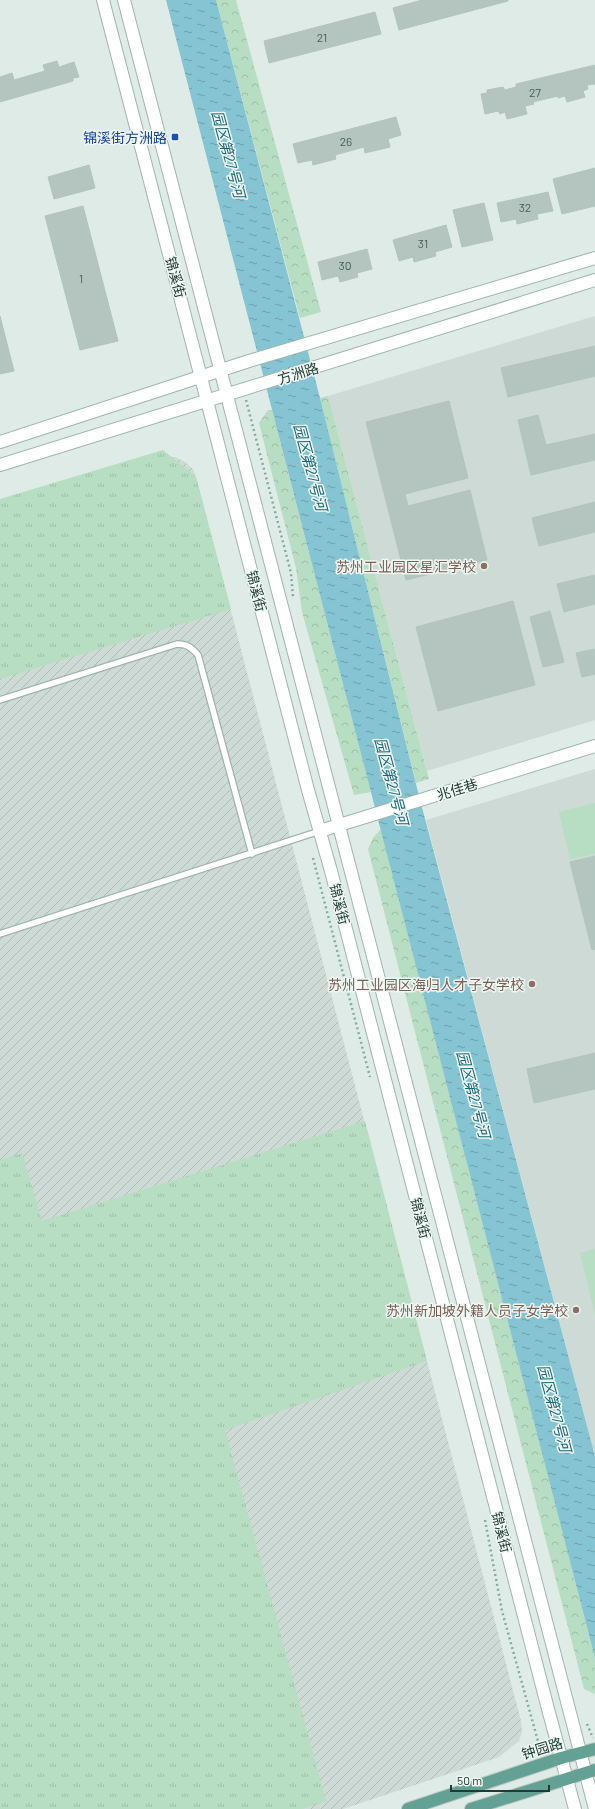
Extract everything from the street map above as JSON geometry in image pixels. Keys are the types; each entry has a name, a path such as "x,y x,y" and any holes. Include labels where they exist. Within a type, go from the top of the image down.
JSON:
{"main road":[{"name":"锦溪街","path":"103,0 575,1809"},
{"name":"锦溪街","path":"124,0 580,1752 590,1772 595,1809"},
{"name":"方洲路","path":"0,442 249,361 595,258"},
{"name":"方洲路","path":"0,465 595,280"},
{"name":"兆佳巷","path":"320,831 595,746"},
{"name":"钟园路","path":"408,1809 544,1763 595,1749"},
{"path":"471,1809 590,1772"}],"lane":[{"path":"0,700 177,644 184,644 191,647 198,655 252,854"},
{"path":"0,934 320,831"}],"path":[{"path":"308,836 372,1083"},
{"path":"484,1512 502,1611 544,1763"}],"shaded area":[{"name":"苏州工业园区星汇学校","path":"595,316 595,720 427,771 328,396"},
{"path":"166,457 175,457 185,462 193,469 196,477 521,1721 522,1732 519,1741 499,1757 343,1809 0,1809 0,501"},
{"name":"苏州工业园区海归人才子女学校","path":"595,769 595,1456 426,820"}],"green space":[{"path":"216,0 236,0 321,312 300,318"},
{"path":"328,396 429,779 416,783 320,398"},
{"path":"268,410 272,410 371,792 354,795 302,612 296,568 259,423"},
{"path":"163,450 196,477 231,609 0,679 0,499"},
{"path":"595,803 595,854 570,859 559,812"},
{"path":"381,829 595,1658 595,1694 584,1689 368,849 373,838"},
{"path":"365,1121 427,1361 225,1430 326,1801 302,1809 0,1809 0,1160 22,1153 42,1221"},
{"path":"595,1249 595,1315 580,1253"}],"water":[{"name":"园区第27号河","path":"166,0 216,0 320,398 420,800 595,1456 595,1658"}],"building":[{"path":"422,0 508,1 399,30 393,8"},
{"path":"375,12 381,34 269,63 264,41"},
{"path":"57,61 59,67 74,62 79,77 73,78 73,81 0,102 0,77 12,73 14,80 45,71 43,65"},
{"path":"595,65 595,84 587,85 588,89 583,91 585,97 567,102 565,96 558,98 558,96 533,102 534,104 525,106 527,114 507,119 505,112 500,114 498,111 485,114 481,94 487,93 487,90 503,87 505,90 516,87 516,84"},
{"path":"396,117 401,135 388,139 390,147 365,153 364,147 335,155 336,159 313,165 312,160 298,163 293,144"},
{"path":"89,165 95,188 54,199 48,177"},
{"path":"595,168 595,206 562,214 553,179"},
{"path":"548,192 553,211 537,214 538,219 517,224 516,219 501,222 497,203"},
{"path":"484,203 493,240 462,247 453,210"},
{"path":"83,206 118,341 80,350 45,216"},
{"path":"446,225 452,247 435,252 436,256 414,262 413,257 399,261 393,240"},
{"path":"367,249 372,269 357,273 358,277 340,282 338,276 322,280 318,262"},
{"path":"0,316 14,371 0,374"},
{"path":"595,346 595,376 508,397 501,368"},
{"path":"449,401 468,478 405,494 408,506 470,490 487,560 406,580 366,422"},
{"path":"538,415 546,445 595,434 595,460 531,475 518,420"},
{"path":"595,502 595,532 539,546 532,518"},
{"path":"595,575 595,604 564,612 557,584"},
{"path":"513,601 535,685 438,711 416,627"},
{"path":"550,611 564,662 543,667 530,617"},
{"path":"595,649 595,674 582,677 576,653"},
{"path":"595,856 595,949 592,950 570,862"},
{"path":"595,1053 595,1089 534,1103 527,1069"}],"place":[{"name":"锦溪街方洲路","path":"175,137"},
{"name":"苏州工业园区星汇学校","path":"484,566"},
{"name":"苏州工业园区海归人才子女学校","path":"532,984"},
{"name":"苏州新加坡外籍人员子女学校","path":"576,1310"}]}
